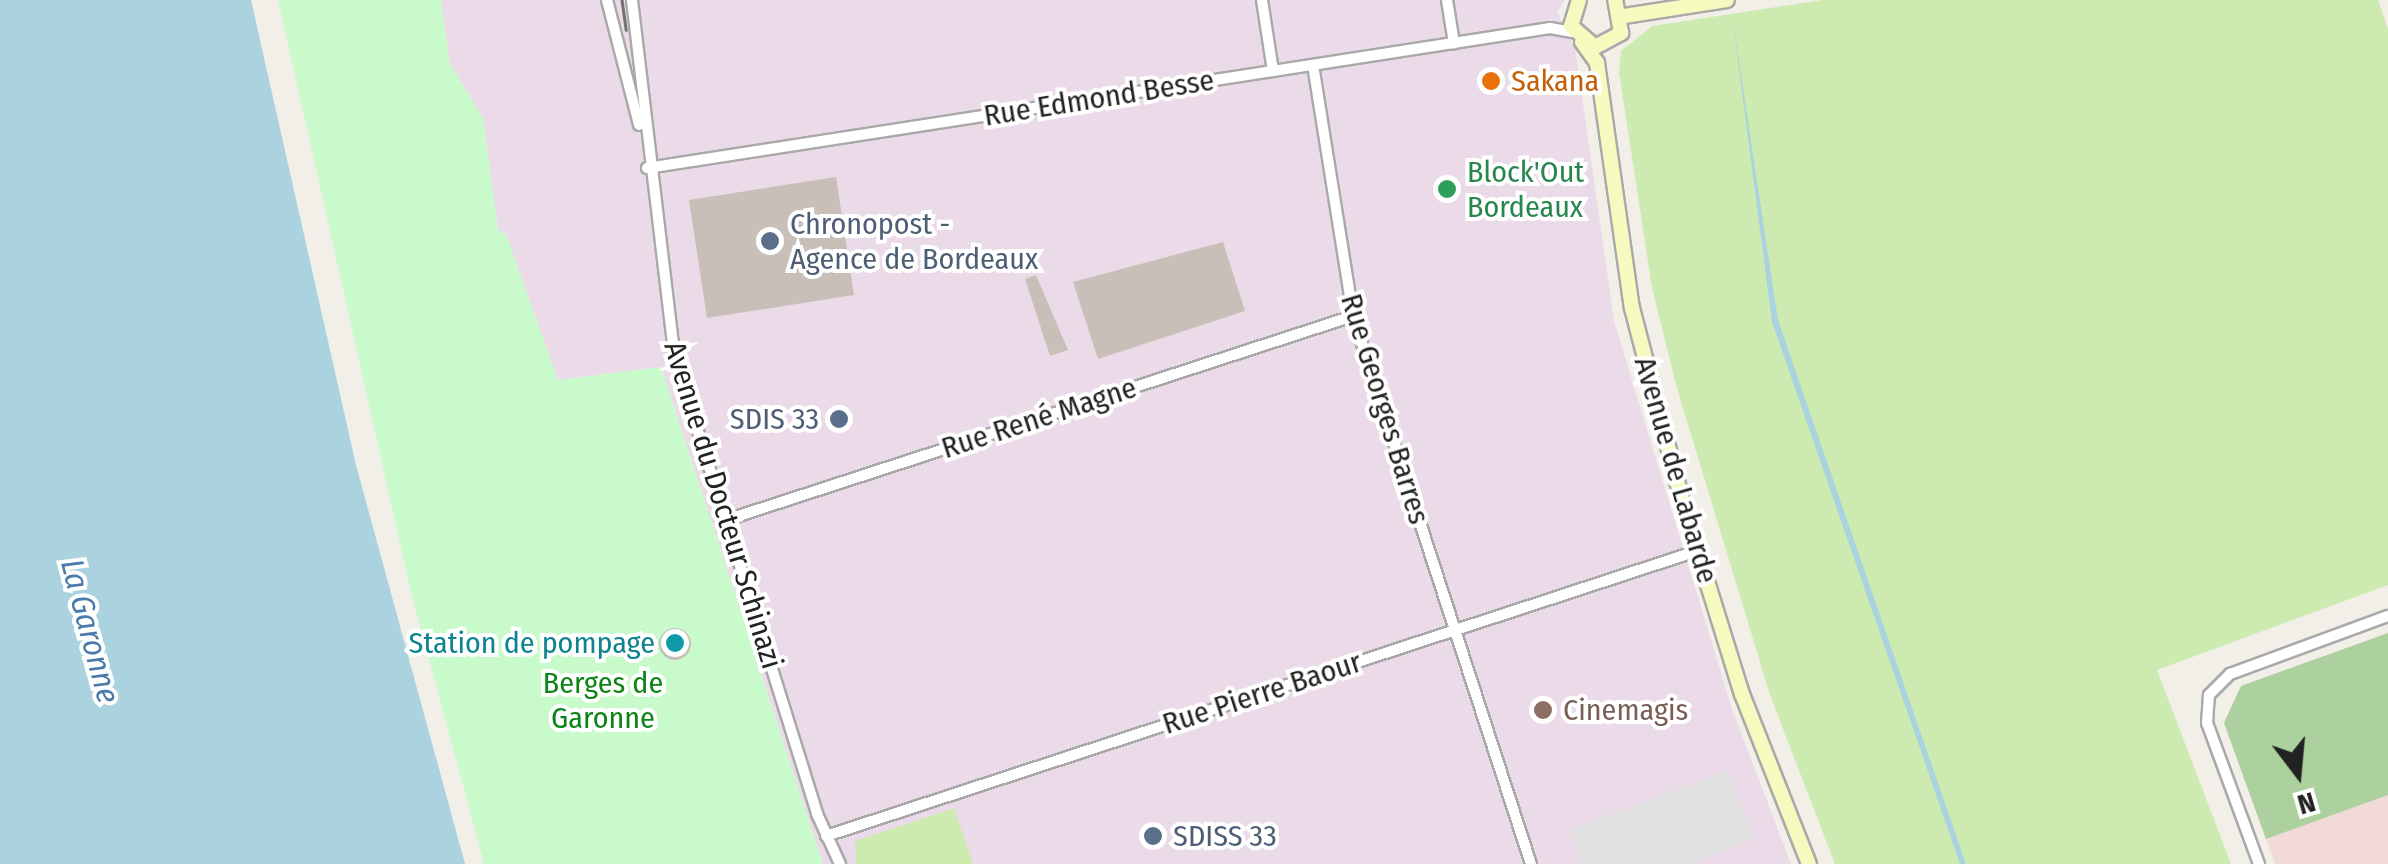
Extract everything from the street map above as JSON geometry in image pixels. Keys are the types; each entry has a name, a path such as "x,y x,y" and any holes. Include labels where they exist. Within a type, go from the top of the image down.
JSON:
{"main road":[{"path":"1615,0 1624,16"},
{"path":"1624,16 1727,0"},
{"path":"1576,3 1578,38 1608,44"},
{"path":"1597,63 1624,16"},
{"name":"Avenue de Labarde","path":"1578,38 1597,63 1632,308 1697,551 1752,724 1808,864"}],"street":[{"name":"Avenue du Docteur Schinazi","path":"607,0 617,64 643,137"},
{"name":"Avenue du Docteur Schinazi","path":"632,0 643,137 674,354 826,836 840,864"},
{"path":"1262,0 1273,72"},
{"path":"1447,0 1454,43"},
{"name":"Rue Edmond Besse","path":"1550,28 1576,3"},
{"name":"Rue Edmond Besse","path":"647,168 1550,28 1578,38"},
{"name":"Rue Georges Barres","path":"1313,65 1353,316 1531,864"},
{"name":"Rue René Magne","path":"726,520 1353,316"},
{"name":"Rue Pierre Baour","path":"826,836 1697,551"},
{"path":"2259,864 2210,730 2206,702 2223,677 2388,616"}],"shaded area":[{"path":"441,0 1565,0 1557,12 1575,48 1614,321 1732,709 1791,864 823,864 661,367 558,380 506,235 498,230 483,118 450,64"},
{"path":"2388,633 2388,864 2275,864 2224,723 2241,686"},
{"path":"1728,770 1754,839 1687,864 1582,864 1570,830"}],"green space":[{"name":"Berges de Garonne","path":"278,0 441,0 450,64 483,118 498,230 506,234 558,380 661,367 823,864 484,864 411,592"},
{"path":"1823,0 2378,0 2388,29 2388,585 2157,670 2231,864 1835,864 1770,695 1676,385 1652,288 1619,72 1621,51 1652,26"},
{"path":"2388,633 2388,795 2266,839 2224,723 2241,686"},
{"path":"954,808 973,864 856,864 855,841"}],"water":[{"name":"La Garonne","path":"0,0 251,0 356,465 465,864 0,864"},
{"path":"1732,15 1778,320 1966,864 1960,864 1772,322"}],"building":[{"name":"Chronopost - Agence de Bordeaux","path":"836,177 854,295 707,318 689,200"},
{"path":"1223,242 1245,311 1098,359 1073,282"},
{"path":"1036,275 1068,350 1050,356 1025,279"},
{"name":"Station de pompage","path":"675,628 687,632 691,644 687,656 675,660 663,656 659,644 663,632"}],"tram line":[{"path":"622,0 626,30"}],"place":[{"name":"Sakana","path":"1491,81"},
{"name":"Block'Out Bordeaux","path":"1447,189"},
{"name":"Chronopost - Agence de Bordeaux","path":"770,241"},
{"name":"SDIS 33","path":"839,419"},
{"name":"Station de pompage","path":"675,643"},
{"name":"Cinemagis","path":"1543,710"},
{"name":"SDISS 33","path":"1153,836"}]}
